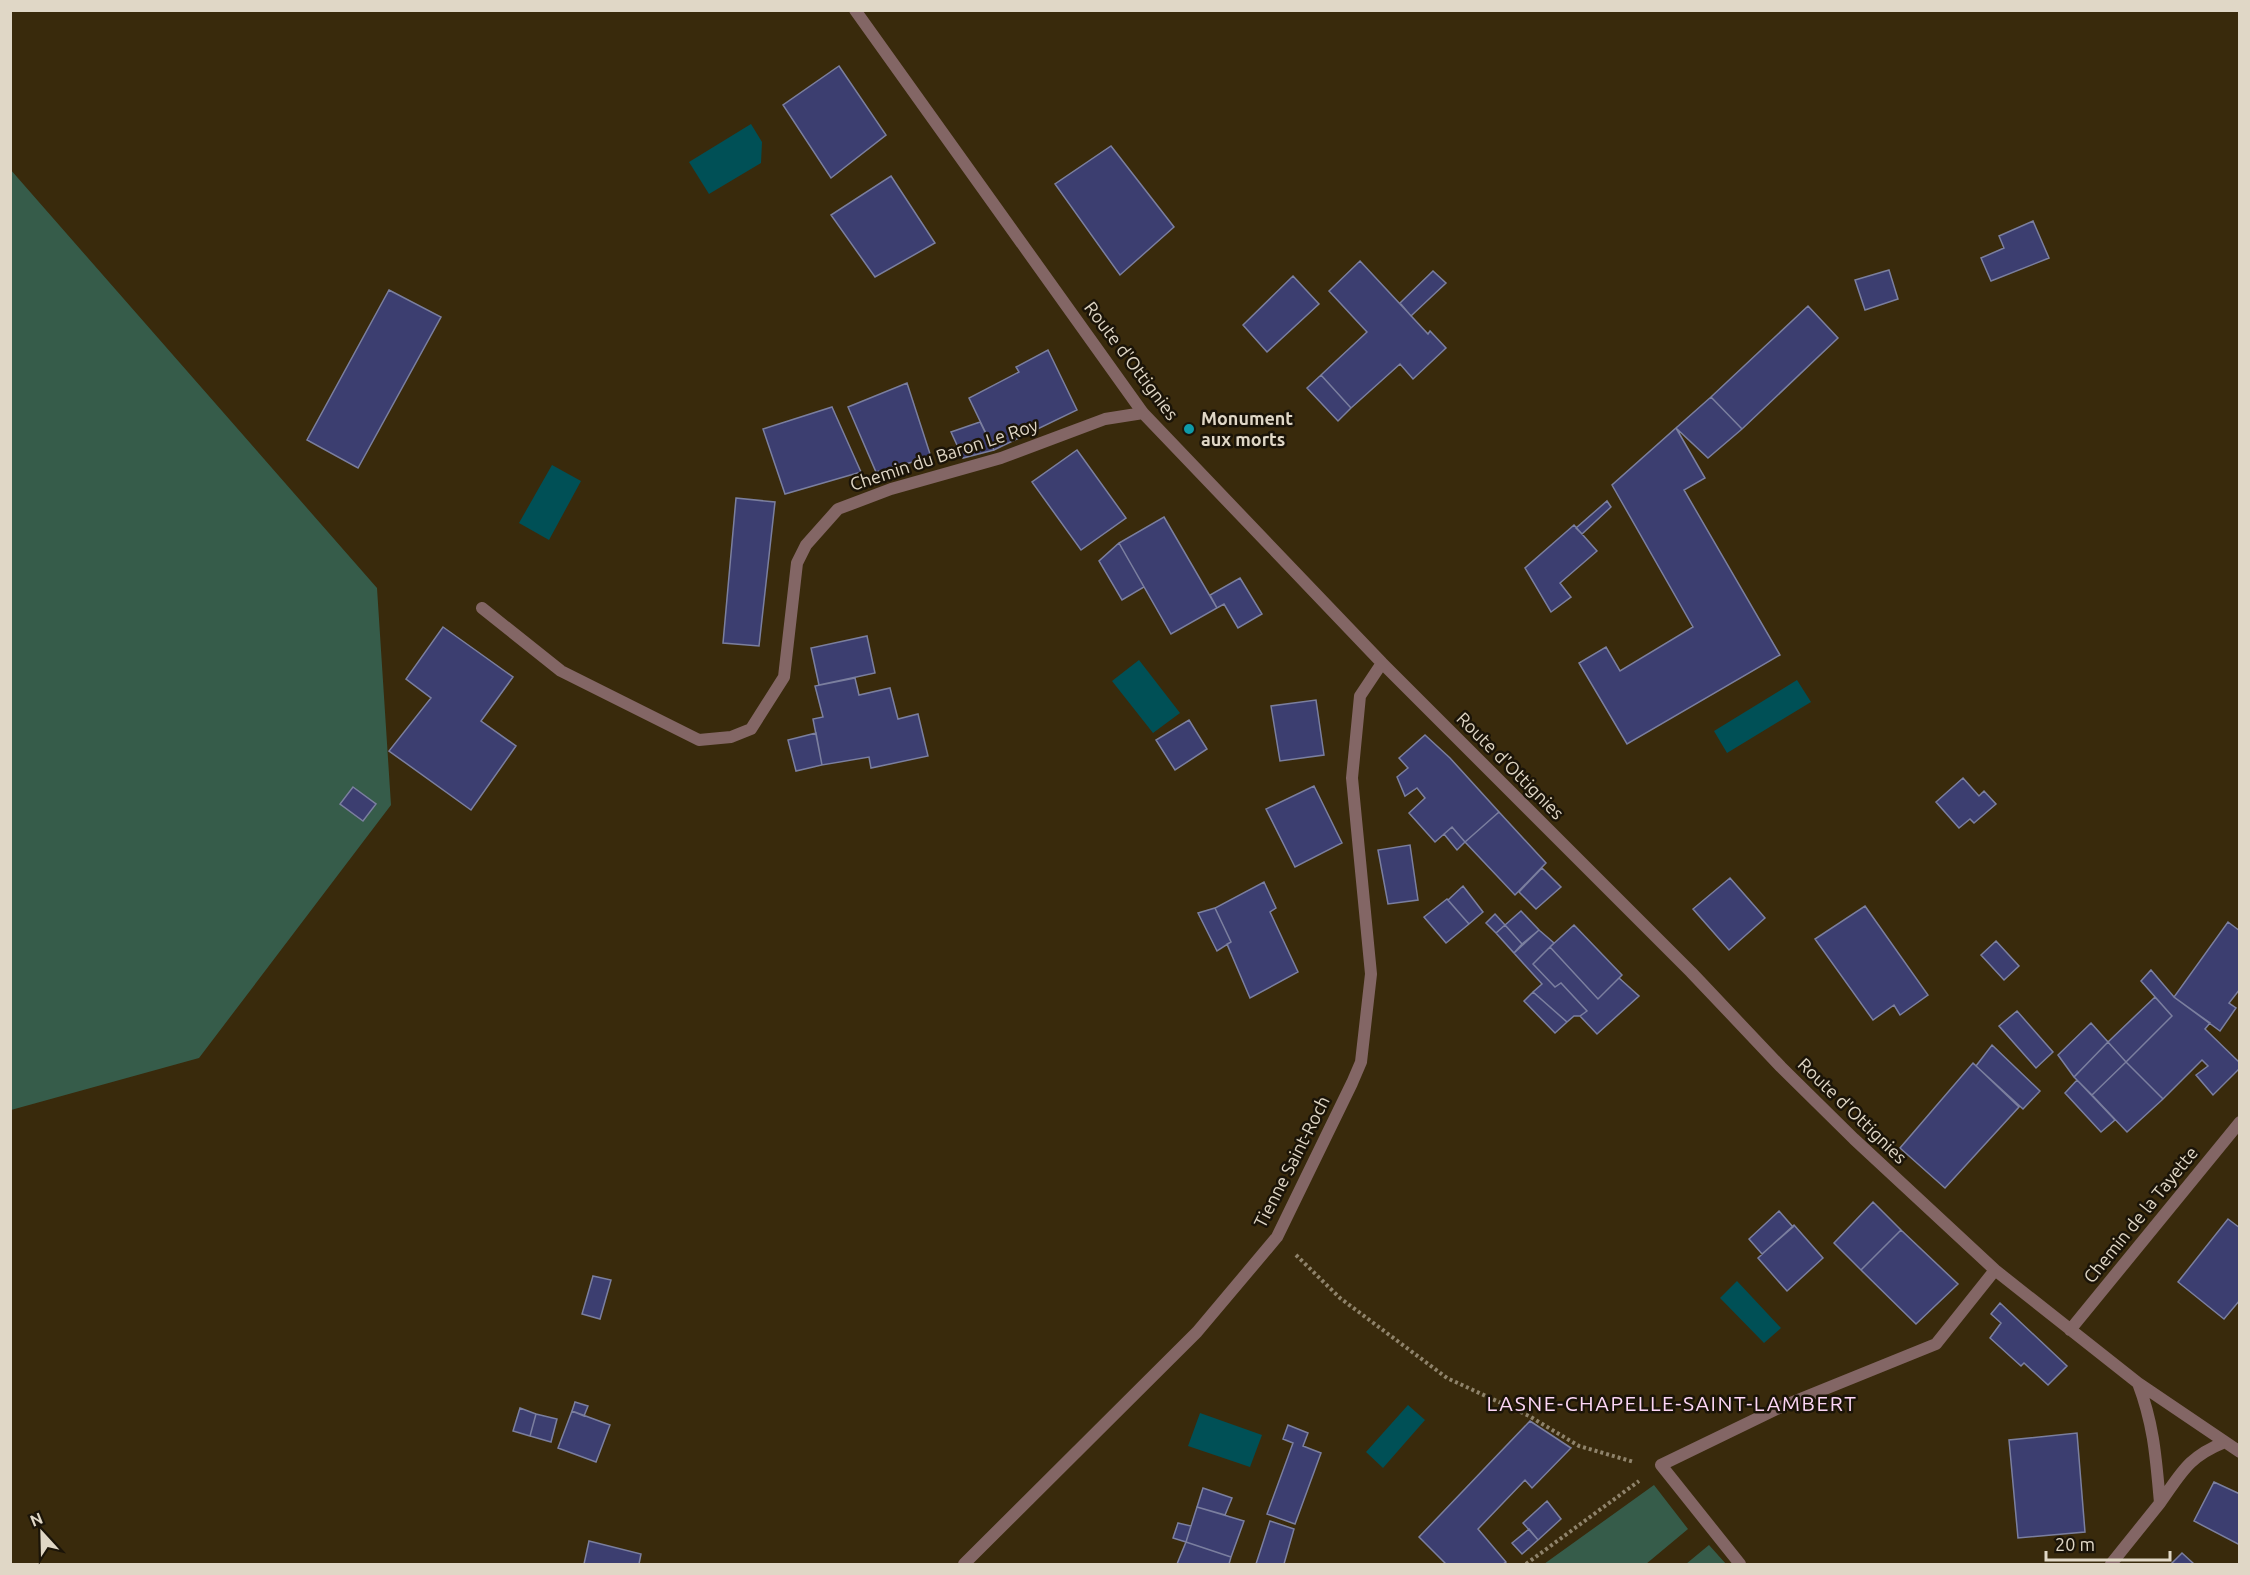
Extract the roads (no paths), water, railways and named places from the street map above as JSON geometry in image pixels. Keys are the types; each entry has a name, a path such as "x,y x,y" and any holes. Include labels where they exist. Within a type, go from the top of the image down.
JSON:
{"street":[{"name":"Route d'Ottignies","path":"855,10 1143,413 1382,663 1691,972 1838,1123 1995,1270 2138,1383 2240,1452"},
{"name":"Chemin du Baron Le Roy","path":"482,608 561,671 699,740 731,737 751,729 784,676 797,563 806,545 838,509 891,489 1001,458 1105,418 1143,413"},
{"name":"Tienne Saint-Roch","path":"964,1564 1197,1332 1277,1237 1361,1062 1371,974 1352,778 1360,696 1382,663"},
{"name":"Chemin de la Tayette","path":"2070,1330 2240,1122"},
{"path":"1740,1564 1661,1465 1783,1406 1936,1344 1995,1270"},
{"path":"2138,1383 2153,1429 2160,1503"},
{"path":"2111,1564 2190,1461 2208,1449 2225,1442"}],"water":[{"path":"751,124 762,142 761,163 709,194 689,162"},
{"path":"552,465 581,481 549,540 519,523"},
{"path":"1139,660 1180,713 1153,733 1112,681"},
{"path":"1797,680 1811,702 1727,753 1714,731"},
{"path":"1737,1281 1781,1328 1764,1343 1720,1298"},
{"path":"1408,1405 1425,1420 1383,1468 1366,1452"},
{"path":"1200,1413 1262,1435 1250,1467 1188,1446"}],"place":[{"name":"Monument aux morts","path":"1189,429"}],"district":[{"name":"LASNE-CHAPELLE-SAINT-LAMBERT","path":"1672,1404"}]}
